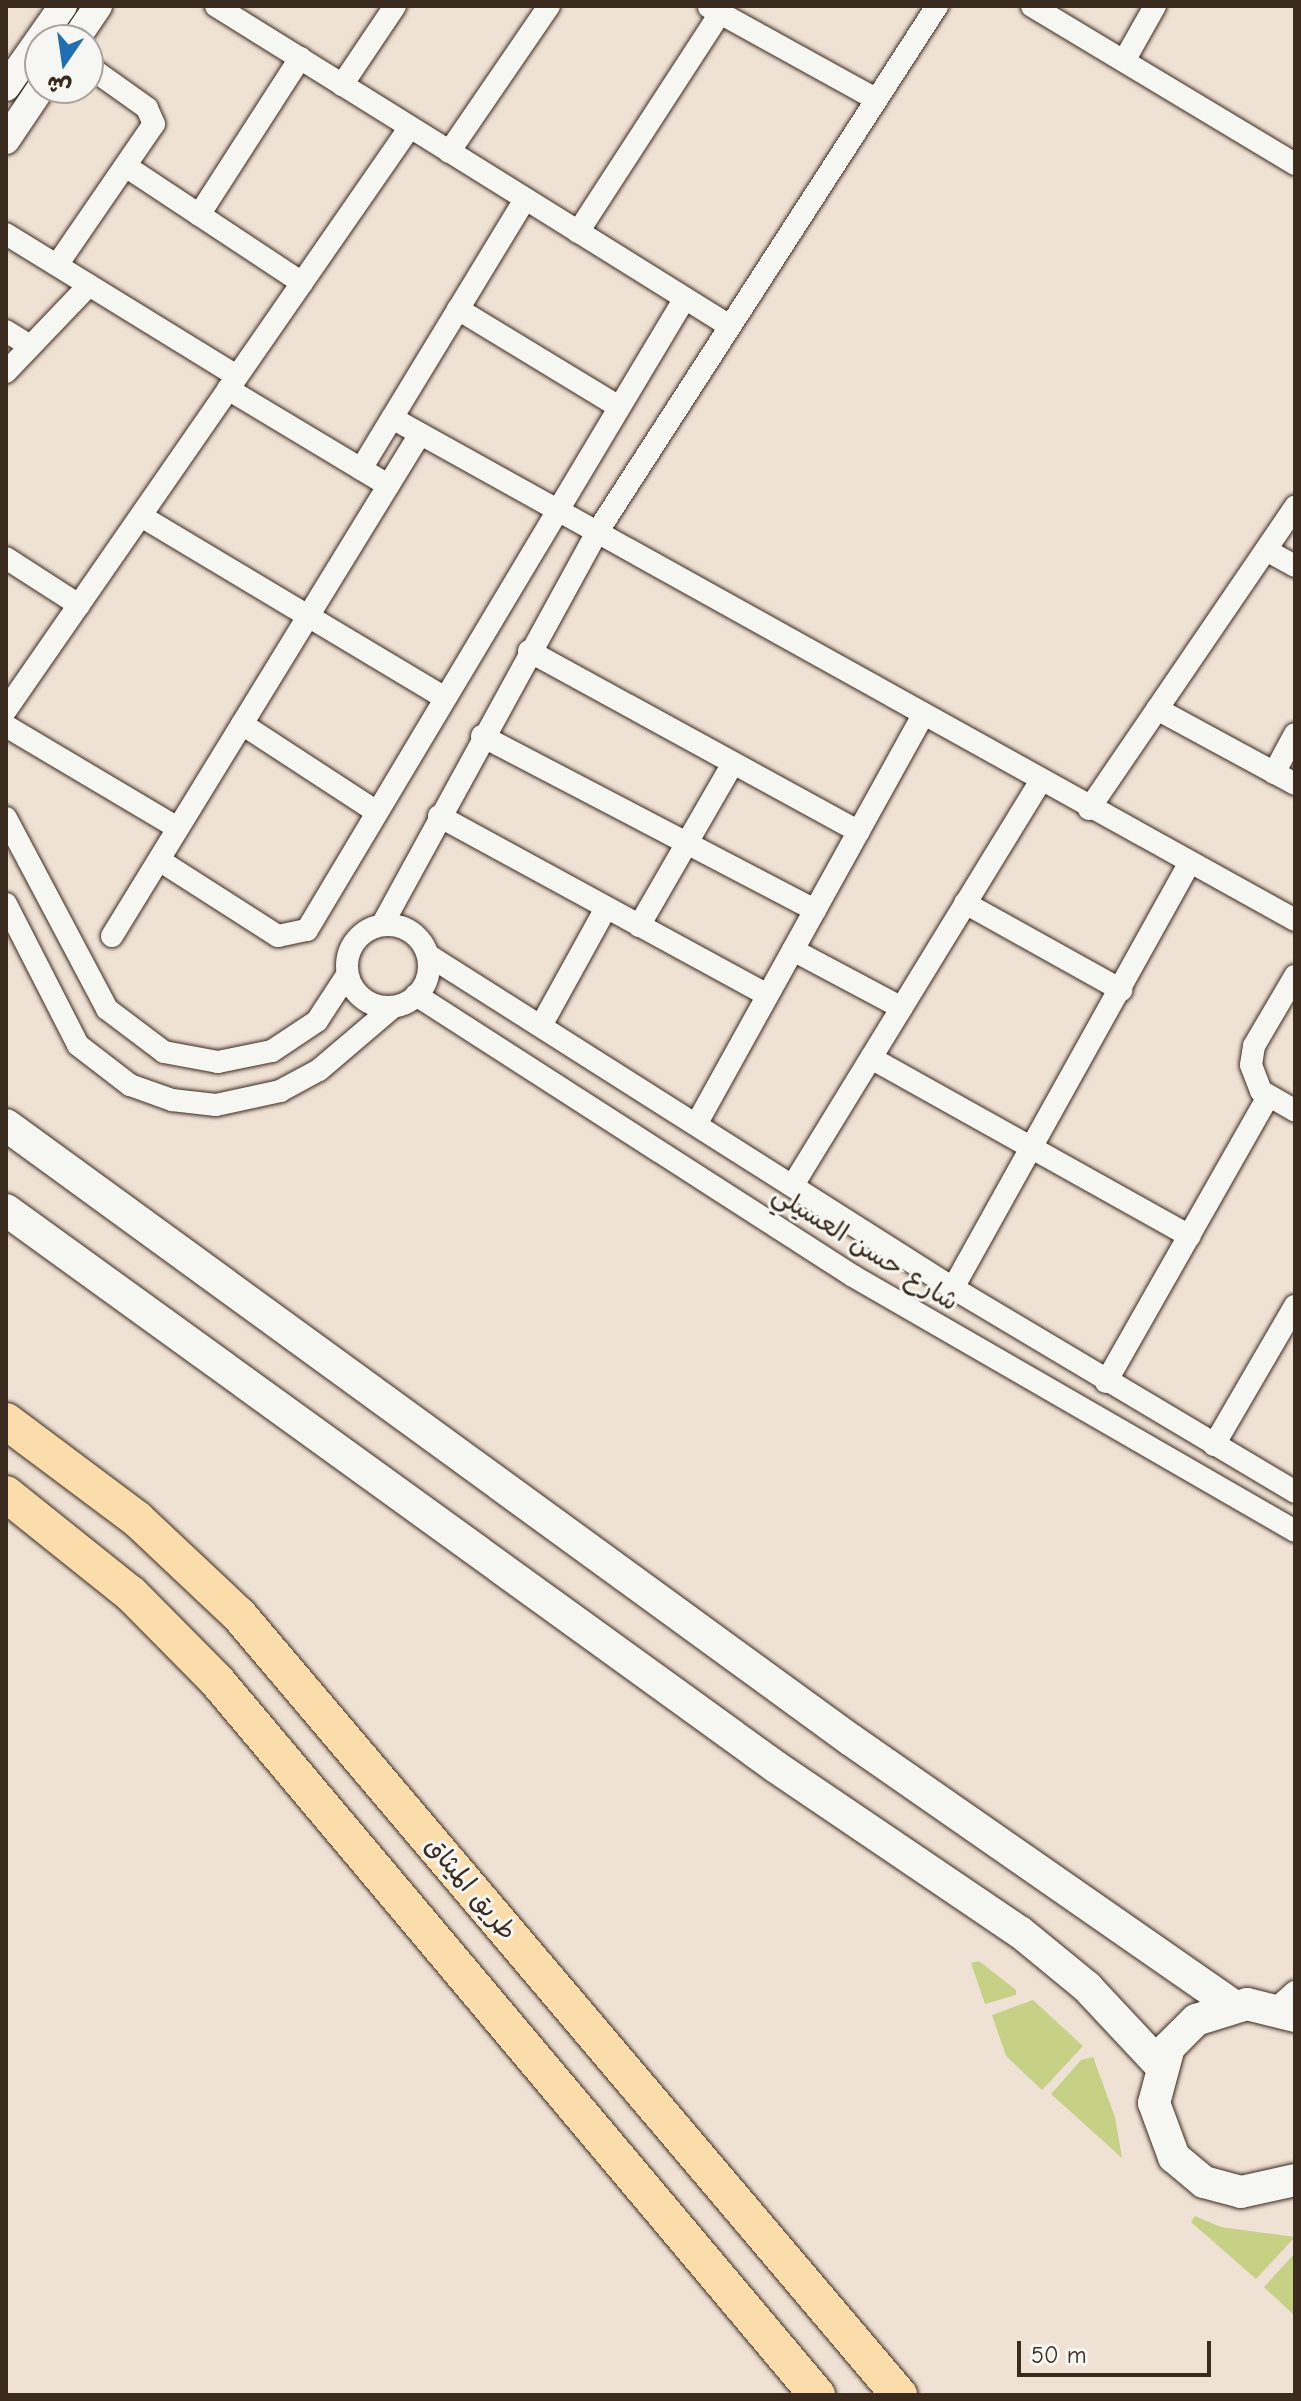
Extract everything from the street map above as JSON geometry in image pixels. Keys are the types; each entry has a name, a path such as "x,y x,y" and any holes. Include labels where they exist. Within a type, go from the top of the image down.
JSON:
{"main road":[{"path":"6,1125 851,1740 1232,2005"},
{"path":"6,1210 776,1767 1020,1932 1087,1987 1160,2065"},
{"name":"طريق الميثاق","path":"6,1421 137,1519 239,1615 899,2395"},
{"path":"6,1494 131,1594 217,1681 817,2395"},
{"path":"1289,2005 1232,2005 1181,2032 1160,2065 1157,2122 1188,2170 1241,2192 1295,2180"}],"street":[{"path":"6,87 63,6"},
{"path":"86,24 98,6"},
{"path":"216,6 246,14 300,58 728,325"},
{"path":"342,85 395,6"},
{"path":"449,152 549,6"},
{"path":"6,818 107,1009 164,1052 218,1062 272,1051 317,1021 347,975 356,938 382,925 482,736 596,534 728,325 937,6"},
{"path":"1032,6 1295,164"},
{"path":"1124,61 1155,6"},
{"path":"578,232 714,10 876,99"},
{"path":"199,215 300,58"},
{"path":"57,265 127,167 154,118 104,79"},
{"path":"6,140 30,104"},
{"path":"6,710 410,127"},
{"path":"127,167 302,283"},
{"path":"361,469 525,199"},
{"path":"6,234 89,285 388,485"},
{"path":"6,372 89,285"},
{"path":"159,860 278,936 296,937 377,812 685,298"},
{"path":"458,309 619,407"},
{"path":"6,331 30,346"},
{"path":"392,418 1089,809 1190,863 1292,911"},
{"path":"112,936 420,434"},
{"path":"1089,809 1295,507"},
{"path":"141,516 445,698"},
{"path":"1266,550 1295,566"},
{"path":"6,558 79,605"},
{"path":"529,651 859,832"},
{"path":"1157,709 1295,784"},
{"path":"697,1123 923,716"},
{"path":"242,724 377,812"},
{"path":"6,726 178,828"},
{"path":"1274,773 1295,734"},
{"path":"482,736 815,910"},
{"path":"639,926 733,763"},
{"path":"793,1185 1040,782"},
{"path":"439,816 767,995"},
{"path":"953,1288 1190,863"},
{"path":"965,903 1121,990"},
{"path":"6,904 78,1045 130,1085 172,1100 216,1105 280,1091 319,1070 393,1007 416,995 428,955 411,931 382,925"},
{"path":"542,1024 606,908"},
{"path":"793,950 902,1008"},
{"name":"شارع حسن العسيلي","path":"428,955 542,1024 953,1288 1295,1492"},
{"path":"347,975 364,1000 393,1007"},
{"path":"1295,976 1251,1055 1256,1083 1268,1097 1295,1111"},
{"name":"شارع حسن العسيلي","path":"416,995 853,1276 1295,1531"},
{"path":"871,1058 1190,1236"},
{"path":"1106,1382 1268,1097"},
{"path":"1214,1445 1295,1306"}],"green space":[{"path":"979,1961 1016,1990 1016,1995 985,2004 971,1963"},
{"path":"1033,2000 1083,2046 1042,2090 1006,2056 992,2015"},
{"path":"1093,2057 1115,2117 1122,2158 1051,2094 1081,2060"},
{"path":"1195,2216 1221,2227 1295,2237 1256,2279 1191,2222"},
{"path":"1295,2253 1295,2316 1264,2287"}]}
